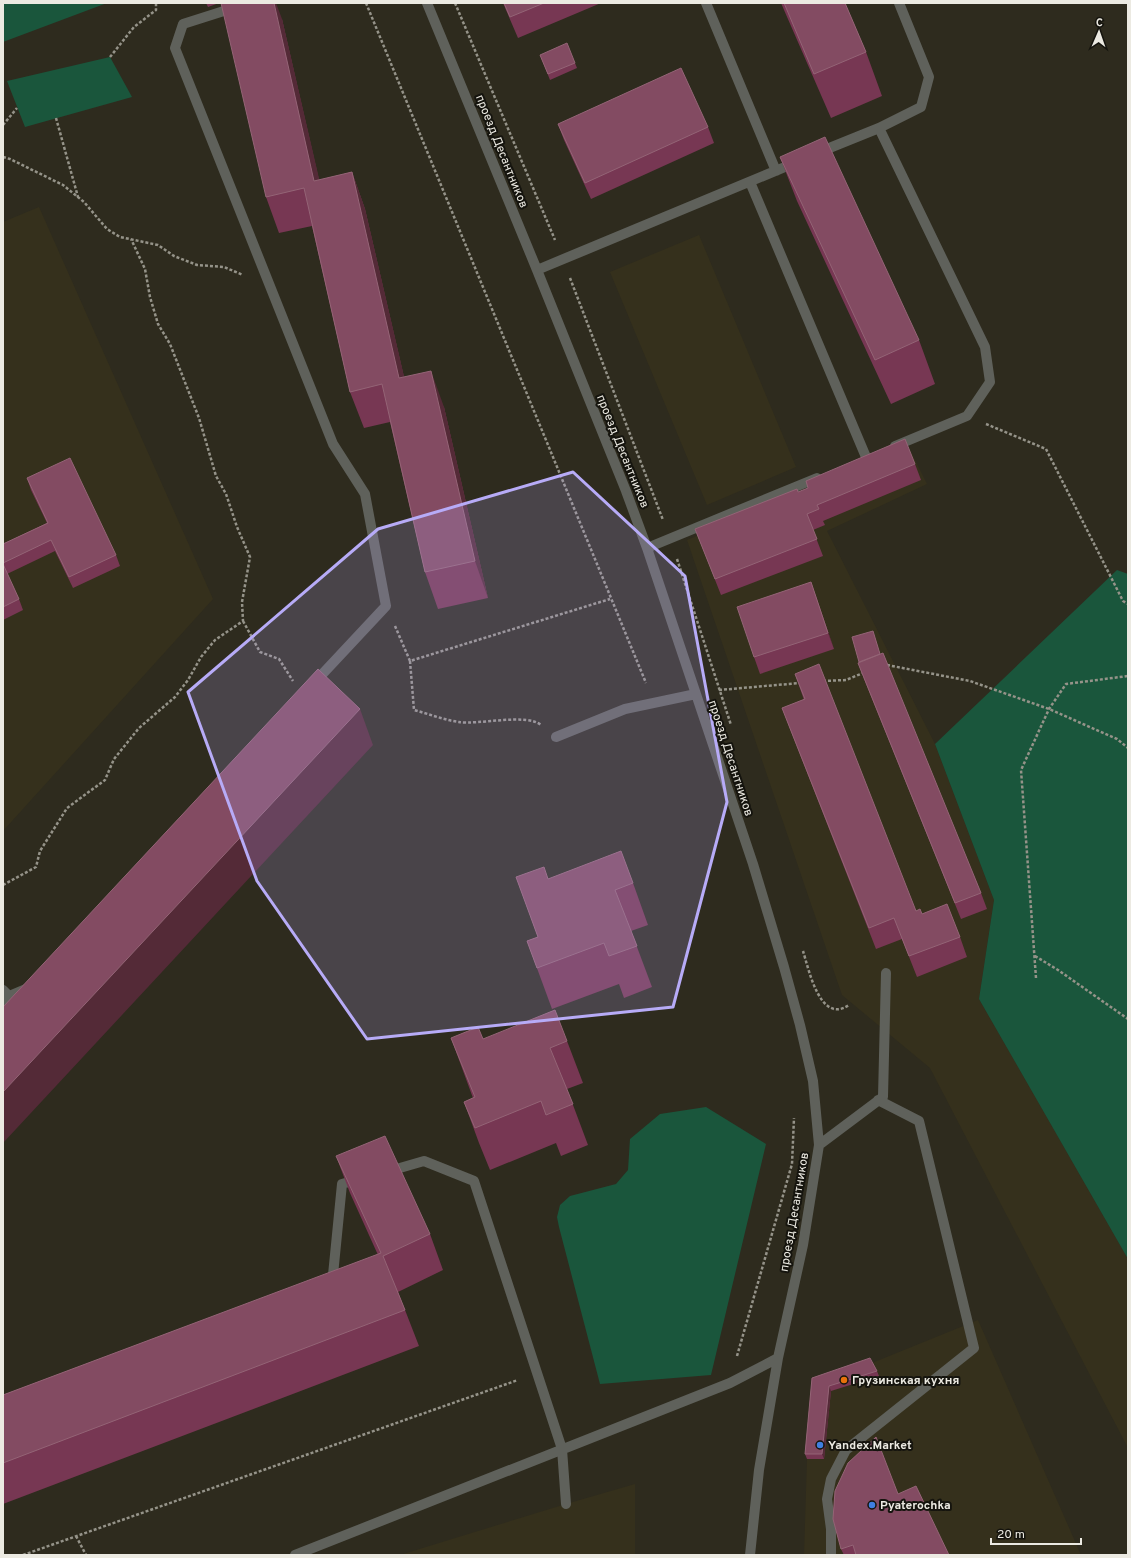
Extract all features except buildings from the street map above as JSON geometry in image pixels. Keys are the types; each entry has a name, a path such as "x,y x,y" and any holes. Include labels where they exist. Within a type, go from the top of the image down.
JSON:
{"street":[{"path":"249,3 183,24 175,48 333,444 364,494 386,606 304,694"},
{"name":"проезд Десантников","path":"427,3 537,270 626,491 647,548 753,864 790,988 813,1081 819,1145 804,1238 778,1358 759,1470 750,1555"},
{"path":"706,3 776,170"},
{"path":"537,270 879,128 921,107 929,77 899,3"},
{"path":"879,128 985,347 990,382 967,416 888,448"},
{"path":"750,182 866,457"},
{"path":"647,548 823,475"},
{"path":"556,737 625,709 696,694"},
{"path":"819,1145 883,1097 886,973"},
{"path":"3,1005 6,993 35,986"},
{"path":"831,1555 831,1529 827,1499 831,1479 846,1450 974,1348 919,1121 878,1100"},
{"path":"324,1291 332,1288 342,1184 424,1161 474,1180 562,1449 566,1504"},
{"path":"295,1555 730,1383 778,1358"}],"path":[{"path":"110,57 134,27 156,10 156,3"},
{"path":"366,3 610,598 655,703"},
{"path":"3,125 17,108"},
{"path":"56,118 79,198"},
{"path":"3,157 64,185 84,202 107,229 120,237 158,245 174,256 197,265 224,267 270,286"},
{"path":"131,239 145,269 150,297 158,324 170,344 199,418 216,476 226,494 237,527 250,556 242,602 244,621 260,652 279,659 295,684 304,694"},
{"path":"967,416 1046,449 1123,601 1128,604"},
{"path":"410,661 610,598"},
{"path":"386,606 410,661 414,710 459,722 507,720 537,721 556,737"},
{"path":"3,885 36,867 40,851 67,808 105,780 114,759 139,728 175,697 188,680 200,658 215,640 244,621"},
{"path":"880,667 887,665 970,681 1049,709 1116,739 1128,748"},
{"path":"822,681 846,680 866,672"},
{"path":"1036,978 1021,770 1049,709 1066,684 1128,676"},
{"path":"719,690 806,683"},
{"path":"1035,956 1058,970 1128,1019"},
{"path":"736,1360 792,1164 794,1114"},
{"path":"23,1555 537,1373"},
{"path":"76,1536 86,1555"}],"highlighted area":[{"path":"573,472 685,576 727,802 673,1007 367,1039 257,881 188,692 378,529"}],"shaded area":[{"path":"39,207 213,599 3,831 3,222"},
{"path":"699,235 796,467 707,505 610,272"},
{"path":"909,448 927,484 827,531 935,744 994,900 979,999 1128,1259 1128,1448 930,1068 842,995 687,540"},
{"path":"978,1320 1081,1555 804,1555 807,1459 814,1384 872,1363"},
{"path":"635,1484 635,1555 400,1555 566,1504"}],"green space":[{"path":"3,3 107,3 3,42"},
{"path":"110,57 132,97 25,127 7,81"},
{"path":"1117,570 1128,574 1128,1259 979,999 994,900 935,744"},
{"path":"706,1107 766,1144 711,1375 600,1384 559,1227 557,1217 560,1205 570,1196 616,1184 628,1170 630,1139 660,1114"}],"place":[{"name":"Грузинская кухня","path":"844,1380"},
{"name":"Yandex.Market","path":"820,1445"},
{"name":"Pyaterochka","path":"872,1505"}]}
